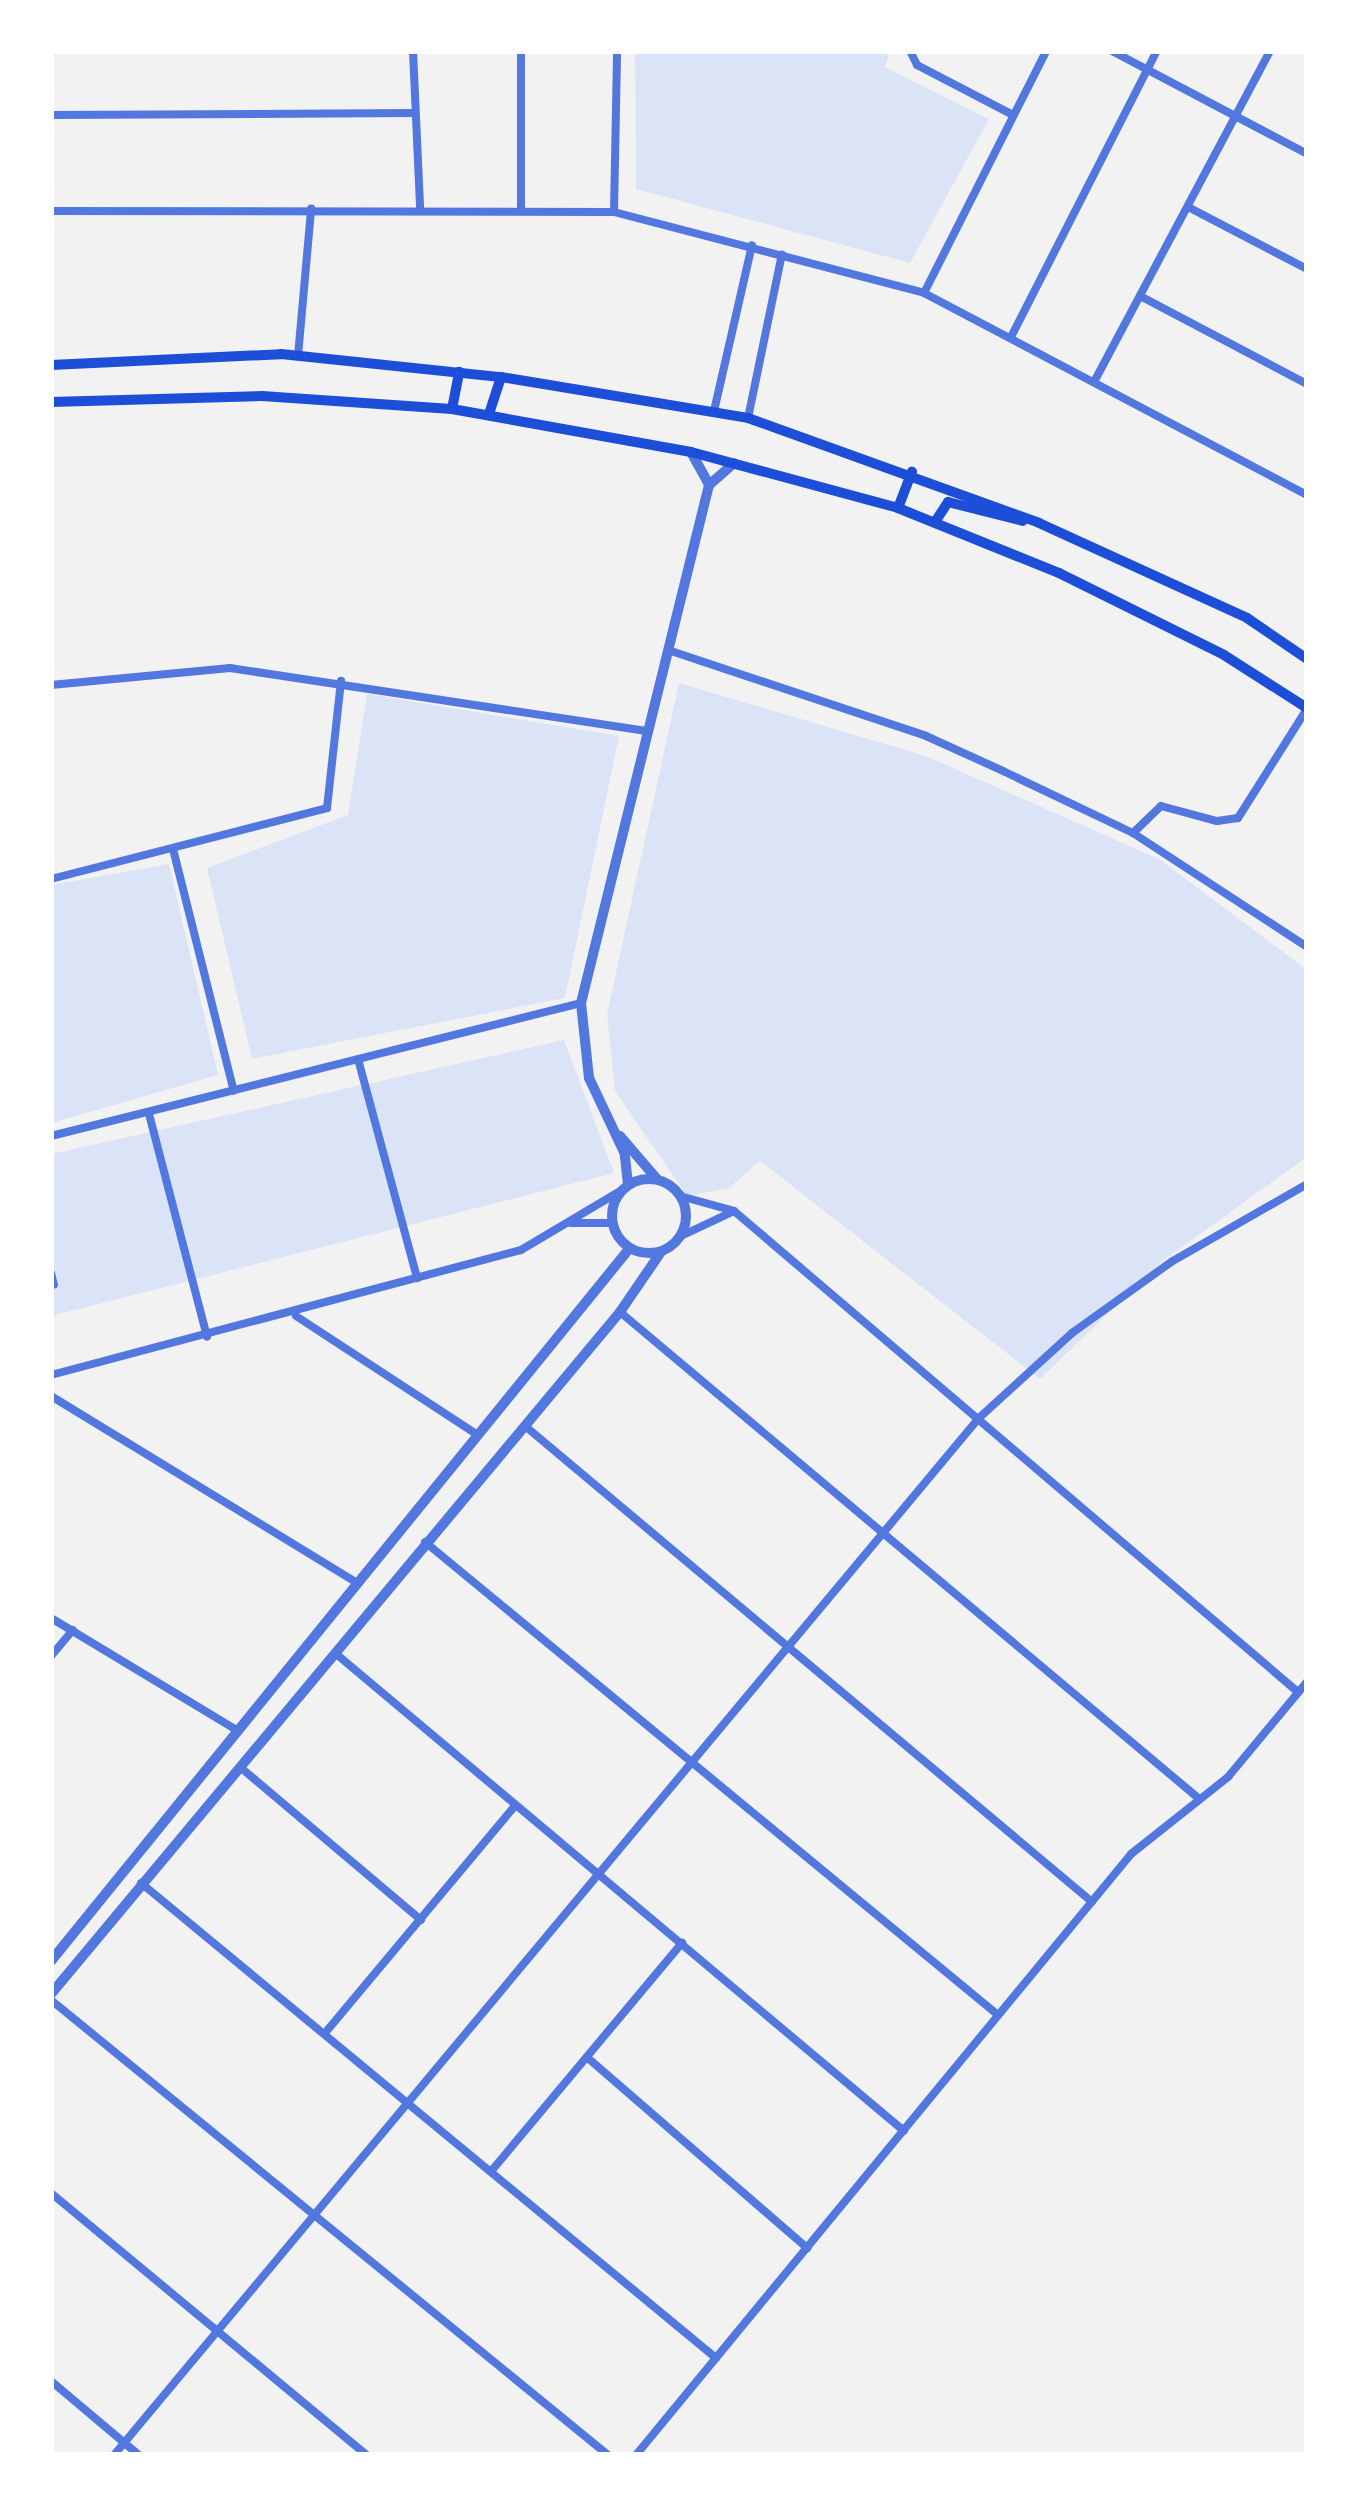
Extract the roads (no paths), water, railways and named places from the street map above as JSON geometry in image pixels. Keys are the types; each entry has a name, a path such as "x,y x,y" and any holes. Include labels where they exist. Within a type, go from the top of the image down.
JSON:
{"main road":[{"path":"51,365 298,356 500,377 748,418 911,472 1039,523 1247,619 1307,658"},
{"path":"452,410 459,372"},
{"path":"489,414 500,377"},
{"path":"51,403 262,396 452,410 691,452 934,522 1183,634 1307,709"},
{"path":"898,508 911,472"},
{"path":"934,522 948,502 1039,523"}],"street":[{"path":"413,51 420,208"},
{"path":"520,211 521,51"},
{"path":"614,212 616,51"},
{"path":"910,51 917,65 1013,115"},
{"path":"924,293 1046,51"},
{"path":"1112,51 1307,154"},
{"path":"1012,337 1156,51"},
{"path":"1094,382 1270,51"},
{"path":"51,115 414,113"},
{"path":"51,211 420,208 614,212 924,293 1307,495"},
{"path":"1190,208 1307,269"},
{"path":"298,356 311,209"},
{"path":"714,411 752,245"},
{"path":"748,418 782,254"},
{"path":"1142,297 1307,384"},
{"path":"691,452 709,485"},
{"path":"611,1223 625,1187 625,1154 607,1120 581,1045 581,1003 709,485 734,463"},
{"path":"670,651 926,736 1133,833 1307,947"},
{"path":"51,685 230,668 648,730"},
{"path":"51,879 174,853 327,808 341,681"},
{"path":"1133,833 1161,806 1217,821 1238,818 1307,709"},
{"path":"174,853 234,1091"},
{"path":"51,1136 581,1003"},
{"path":"358,1059 417,1278"},
{"path":"149,1114 207,1337"},
{"path":"607,1120 657,1179 680,1196 734,1211 1298,1692"},
{"path":"51,1375 295,1315 521,1250 625,1187 657,1179"},
{"path":"114,2455 980,1418 1072,1333 1171,1262 1307,1184"},
{"path":"680,1196 681,1236"},
{"path":"608,2455 51,1997 424,1541 620,1312 661,1252 681,1236 734,1211"},
{"path":"569,1223 611,1223"},
{"path":"611,1223 629,1249 661,1252"},
{"path":"51,1960 629,1249"},
{"path":"51,1273 54,1285"},
{"path":"620,1312 1197,1797"},
{"path":"295,1315 478,1435"},
{"path":"51,1396 357,1583"},
{"path":"525,1426 1092,1902"},
{"path":"424,1541 998,2015"},
{"path":"51,1618 238,1731"},
{"path":"51,1656 73,1630"},
{"path":"334,1652 904,2132"},
{"path":"636,2455 1092,1902 1152,1833 1254,1751 1307,1682"},
{"path":"238,1766 421,1920"},
{"path":"325,2033 514,1807"},
{"path":"141,1883 493,2169 716,2358"},
{"path":"493,2169 682,1943"},
{"path":"589,2059 807,2248"},
{"path":"51,2193 367,2455"},
{"path":"51,2381 139,2455"}]}
